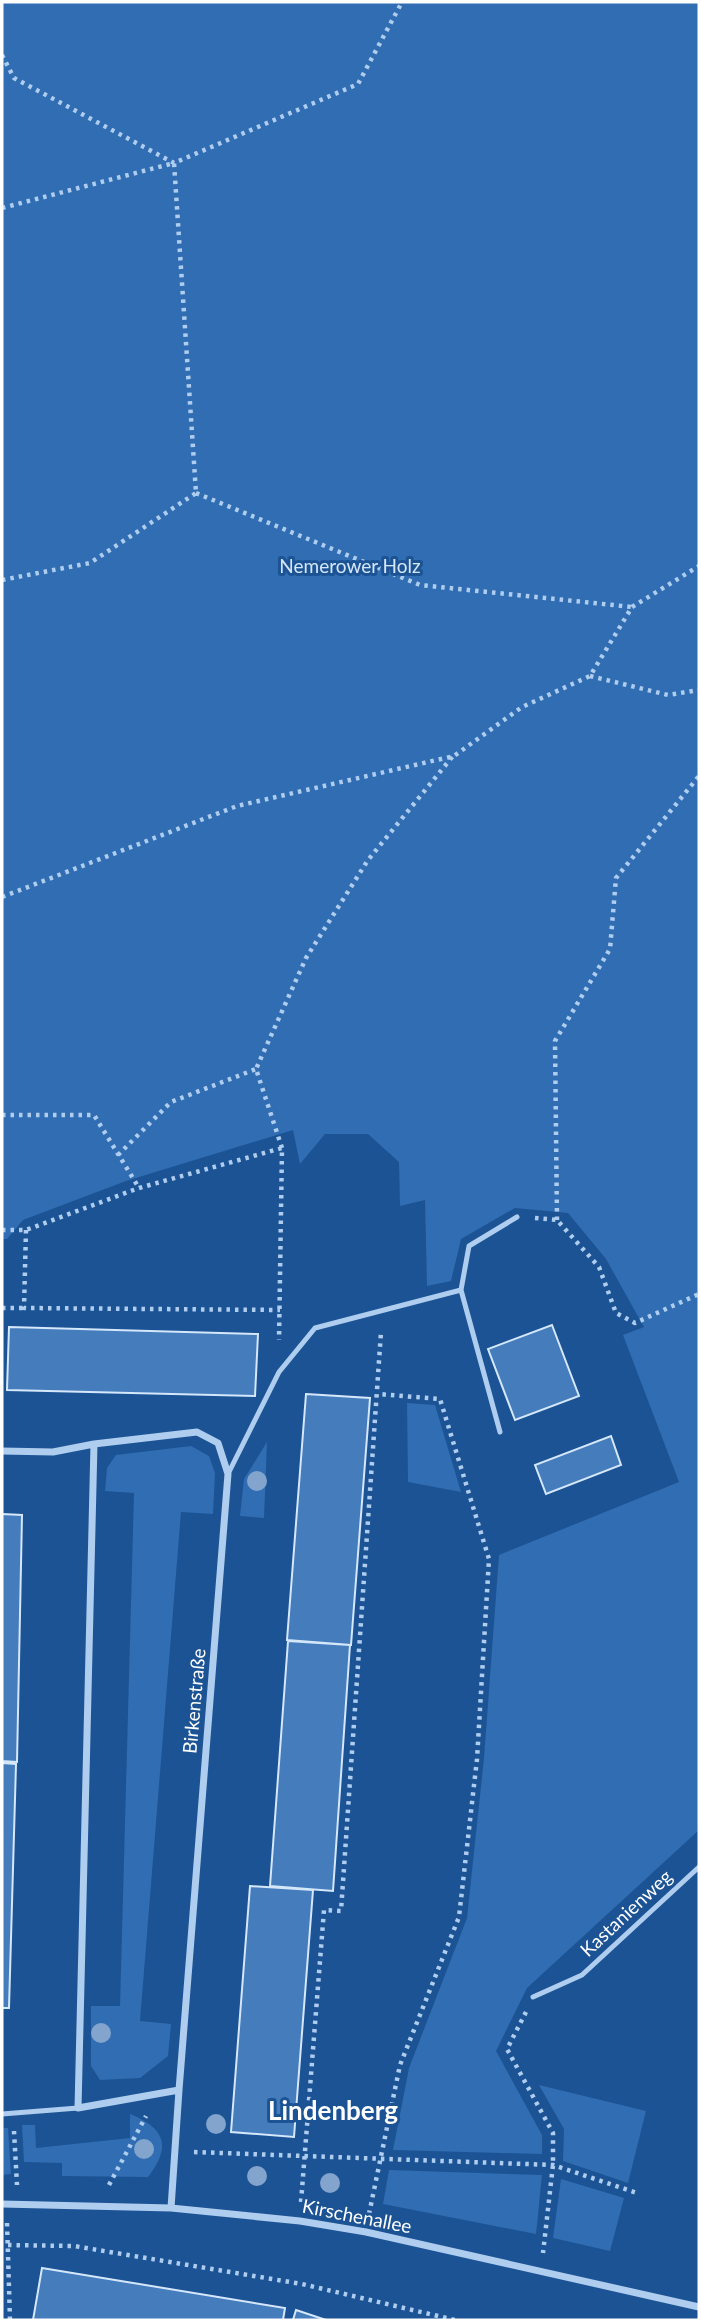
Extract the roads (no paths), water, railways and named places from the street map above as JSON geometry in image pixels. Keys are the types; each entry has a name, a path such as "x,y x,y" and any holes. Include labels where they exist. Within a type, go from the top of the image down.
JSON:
{"street":[{"name":"Birkenstraße","path":"2,1451 53,1452 94,1444 197,1432 218,1443 228,1475 173,2151 171,2208"},
{"path":"94,1444 78,2108 179,2090"},
{"name":"Kirschenallee","path":"4,2204 99,2204 171,2208 300,2221 366,2232 699,2307"}],"lane":[{"path":"500,1432 461,1290 469,1246 517,1217"},
{"path":"228,1475 279,1372 315,1328 461,1290"},
{"name":"Kastanienweg","path":"533,1997 582,1975 699,1867"},
{"path":"2,2114 78,2108"}],"district":[{"name":"Lindenberg","path":"333,2111"}],"park label":[{"name":"Nemerower Holz","path":"350,566"}]}
